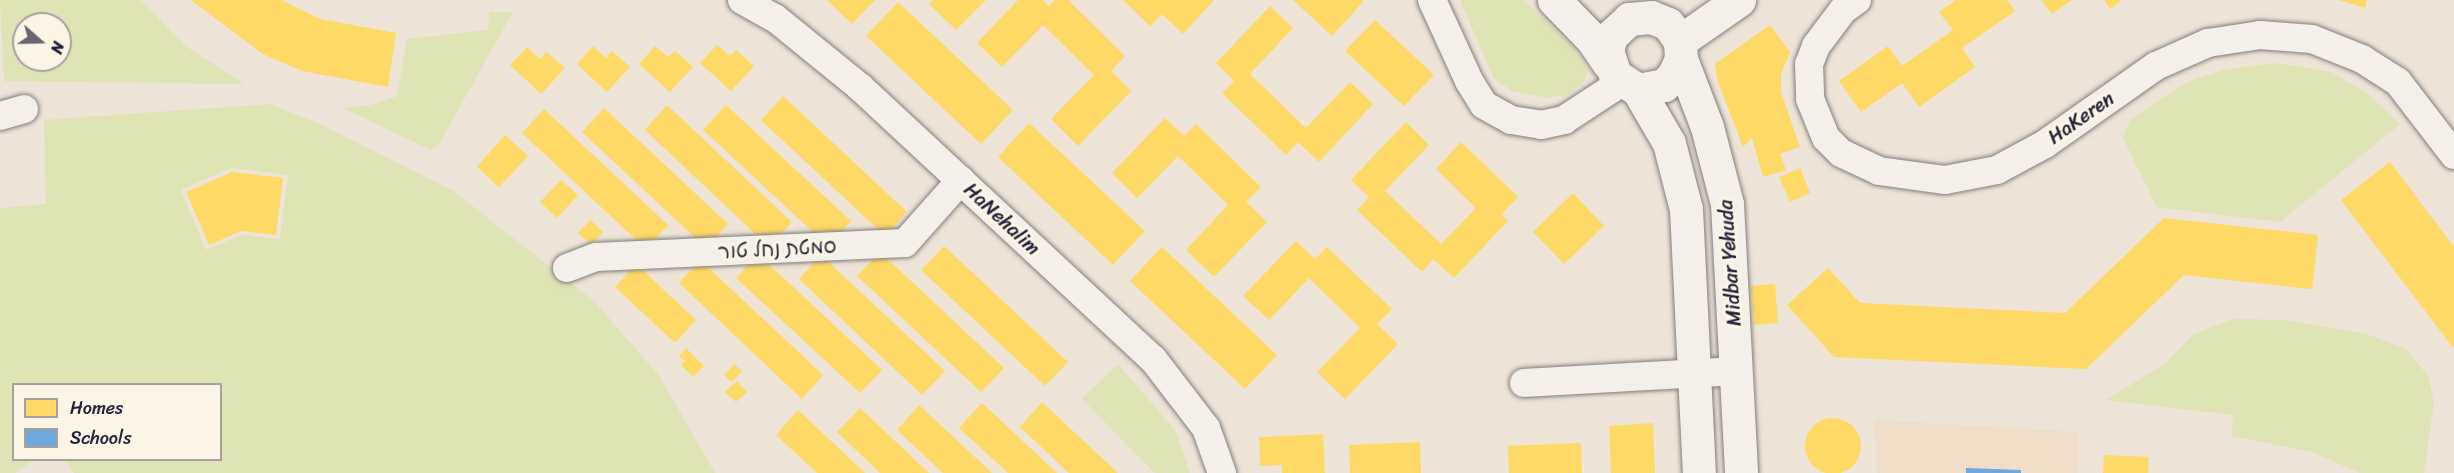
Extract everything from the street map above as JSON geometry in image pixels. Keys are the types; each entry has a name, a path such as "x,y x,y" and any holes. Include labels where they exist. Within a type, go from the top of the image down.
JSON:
{"street":[{"name":"HaNehalim","path":"742,0 775,18 816,50 961,180 1153,359 1206,428 1222,473"},
{"path":"1432,0 1469,81 1484,105 1511,120 1541,125 1564,120 1623,78 1664,85 1680,50 1739,0"},
{"name":"Midbar Yehuda","path":"1554,0 1592,39 1669,143 1682,191 1691,267 1699,473"},
{"name":"HaKeren","path":"1857,0 1843,10 1816,46 1809,64 1810,99 1826,138 1841,153 1879,171 1945,180 1997,170 2045,144 2164,62 2208,43 2260,35 2312,39 2362,59 2398,81 2454,154"},
{"path":"1623,78 1611,36 1629,18 1629,8 1668,24 1680,50"},
{"name":"Midbar Yehuda","path":"1680,50 1723,181 1733,264 1741,473"},
{"name":"סמטת נחל טור","path":"567,268 596,257 905,243 961,180"},
{"path":"1524,383 1737,370"}],"shaded area":[{"path":"1874,420 2079,432 2077,473 1877,473"}],"green space":[{"path":"0,0 141,0 184,45 244,84 4,81"},
{"path":"1460,0 1523,0 1573,47 1588,70 1585,80 1570,94 1547,98 1512,91 1494,79"},
{"path":"489,12 513,12 439,144 431,150 343,108 371,105 397,96 407,39 488,30"},
{"path":"2275,63 2331,72 2367,93 2400,124 2280,222 2157,207 2123,138 2130,120 2187,82 2224,70"},
{"path":"270,104 322,125 452,190 595,302 660,377 715,473 74,473 66,461 222,461 222,383 12,383 12,461 33,461 15,473 0,473 0,208 46,204 44,120","holes":["231,168 288,175 280,239 241,235 206,250 181,190"]},
{"path":"2233,319 2284,320 2367,334 2406,349 2428,376 2434,402 2424,473 2360,473 2312,452 2232,436 2233,415 2106,400 2167,362 2192,335"},
{"path":"1118,364 1175,430 1190,473 1155,473 1082,399"}],"building: Homes":[{"path":"191,0 281,0 320,19 396,33 388,87 302,71 263,54"},
{"path":"827,0 875,0 852,24"},
{"path":"933,0 986,0 956,30 929,4"},
{"path":"1018,0 1043,0 1049,6 1055,0 1068,0 1125,56 1111,71 1131,91 1078,146 1051,119 1094,75 1043,25 1002,67 977,43"},
{"path":"1123,0 1214,0 1183,34 1162,14 1150,26"},
{"path":"1293,0 1362,0 1363,2 1332,36"},
{"path":"1956,0 2007,0 2015,11 1962,48 1975,67 1919,107 1902,83 1861,112 1839,81 1888,46 1902,66 1953,30 1939,12"},
{"path":"2041,0 2072,0 2052,14"},
{"path":"2104,0 2122,0 2110,9"},
{"path":"2339,0 2367,0 2365,8"},
{"path":"898,2 1013,110 981,144 866,36"},
{"path":"1270,6 1293,28 1250,74 1306,128 1350,82 1373,104 1319,162 1298,142 1286,155 1222,93 1234,81 1216,63"},
{"path":"1375,20 1434,75 1404,106 1345,51"},
{"path":"1770,25 1790,52 1781,74 1781,92 1800,147 1780,154 1786,170 1763,177 1752,138 1743,147 1718,82 1715,64"},
{"path":"717,45 730,56 736,50 754,66 731,91 700,63"},
{"path":"593,46 606,58 612,51 630,67 607,92 577,64"},
{"path":"655,46 668,57 675,51 693,67 670,92 639,64"},
{"path":"527,47 540,59 546,52 565,68 541,94 510,65"},
{"path":"783,96 907,212 885,236 761,120"},
{"path":"667,105 792,222 769,247 645,130"},
{"path":"726,105 851,221 828,246 703,130"},
{"path":"604,108 728,224 706,248 582,132"},
{"path":"544,109 668,225 646,249 522,133"},
{"path":"1165,118 1184,136 1196,124 1261,187 1246,202 1267,222 1214,277 1186,250 1228,205 1178,156 1137,198 1112,173"},
{"path":"1406,122 1429,145 1385,191 1441,244 1476,208 1436,169 1461,142 1518,197 1501,215 1508,221 1454,278 1433,259 1422,272 1357,210 1369,197 1351,180"},
{"path":"1029,123 1145,231 1113,265 998,157"},
{"path":"505,135 528,156 499,187 477,167"},
{"path":"2390,162 2454,247 2454,349 2341,200"},
{"path":"1800,168 1810,193 1790,202 1779,177"},
{"path":"232,172 283,178 276,235 241,231 209,245 186,192"},
{"path":"561,180 578,195 557,218 540,202"},
{"path":"1573,193 1604,226 1564,264 1533,232"},
{"path":"2164,218 2318,235 2312,289 2184,275 2086,369 1834,357 1787,305 1828,268 1860,303 2065,313"},
{"path":"590,220 603,232 591,245 578,233"},
{"path":"1296,241 1315,259 1327,247 1392,309 1377,324 1398,344 1345,399 1317,372 1360,328 1309,278 1269,320 1243,296"},
{"path":"944,246 1068,362 1045,386 921,270"},
{"path":"1162,247 1277,355 1245,389 1130,281"},
{"path":"880,252 1004,368 981,392 857,276"},
{"path":"758,254 882,370 860,393 736,278"},
{"path":"821,255 945,371 922,395 799,279"},
{"path":"700,260 823,375 802,399 679,283"},
{"path":"636,264 696,320 675,343 615,287"},
{"path":"1775,284 1778,323 1754,325 1751,286"},
{"path":"686,348 704,366 693,377 681,365 685,361 679,356"},
{"path":"734,364 742,371 732,382 724,375"},
{"path":"737,381 747,392 736,402 725,392"},
{"path":"1042,402 1118,473 1069,473 1020,427"},
{"path":"982,403 1057,473 1008,473 959,428"},
{"path":"919,405 992,473 943,473 897,430"},
{"path":"860,408 929,473 880,473 837,432"},
{"path":"798,410 865,473 817,473 776,435"},
{"path":"1833,418 1844,420 1853,426 1859,435 1861,446 1859,457 1853,466 1844,472 1833,474 1822,472 1813,466 1807,457 1805,446 1807,435 1813,426 1822,420"},
{"path":"1653,423 1655,473 1611,473 1609,426"},
{"path":"1323,434 1325,473 1282,473 1282,465 1260,466 1259,437"},
{"path":"1420,442 1421,473 1350,473 1349,445"},
{"path":"1581,443 1582,473 1509,473 1508,446"},
{"path":"2104,455 2149,457 2148,473 2103,473"}],"building: Schools":[{"path":"1966,468 2021,470 2021,473 1966,473"}]}
